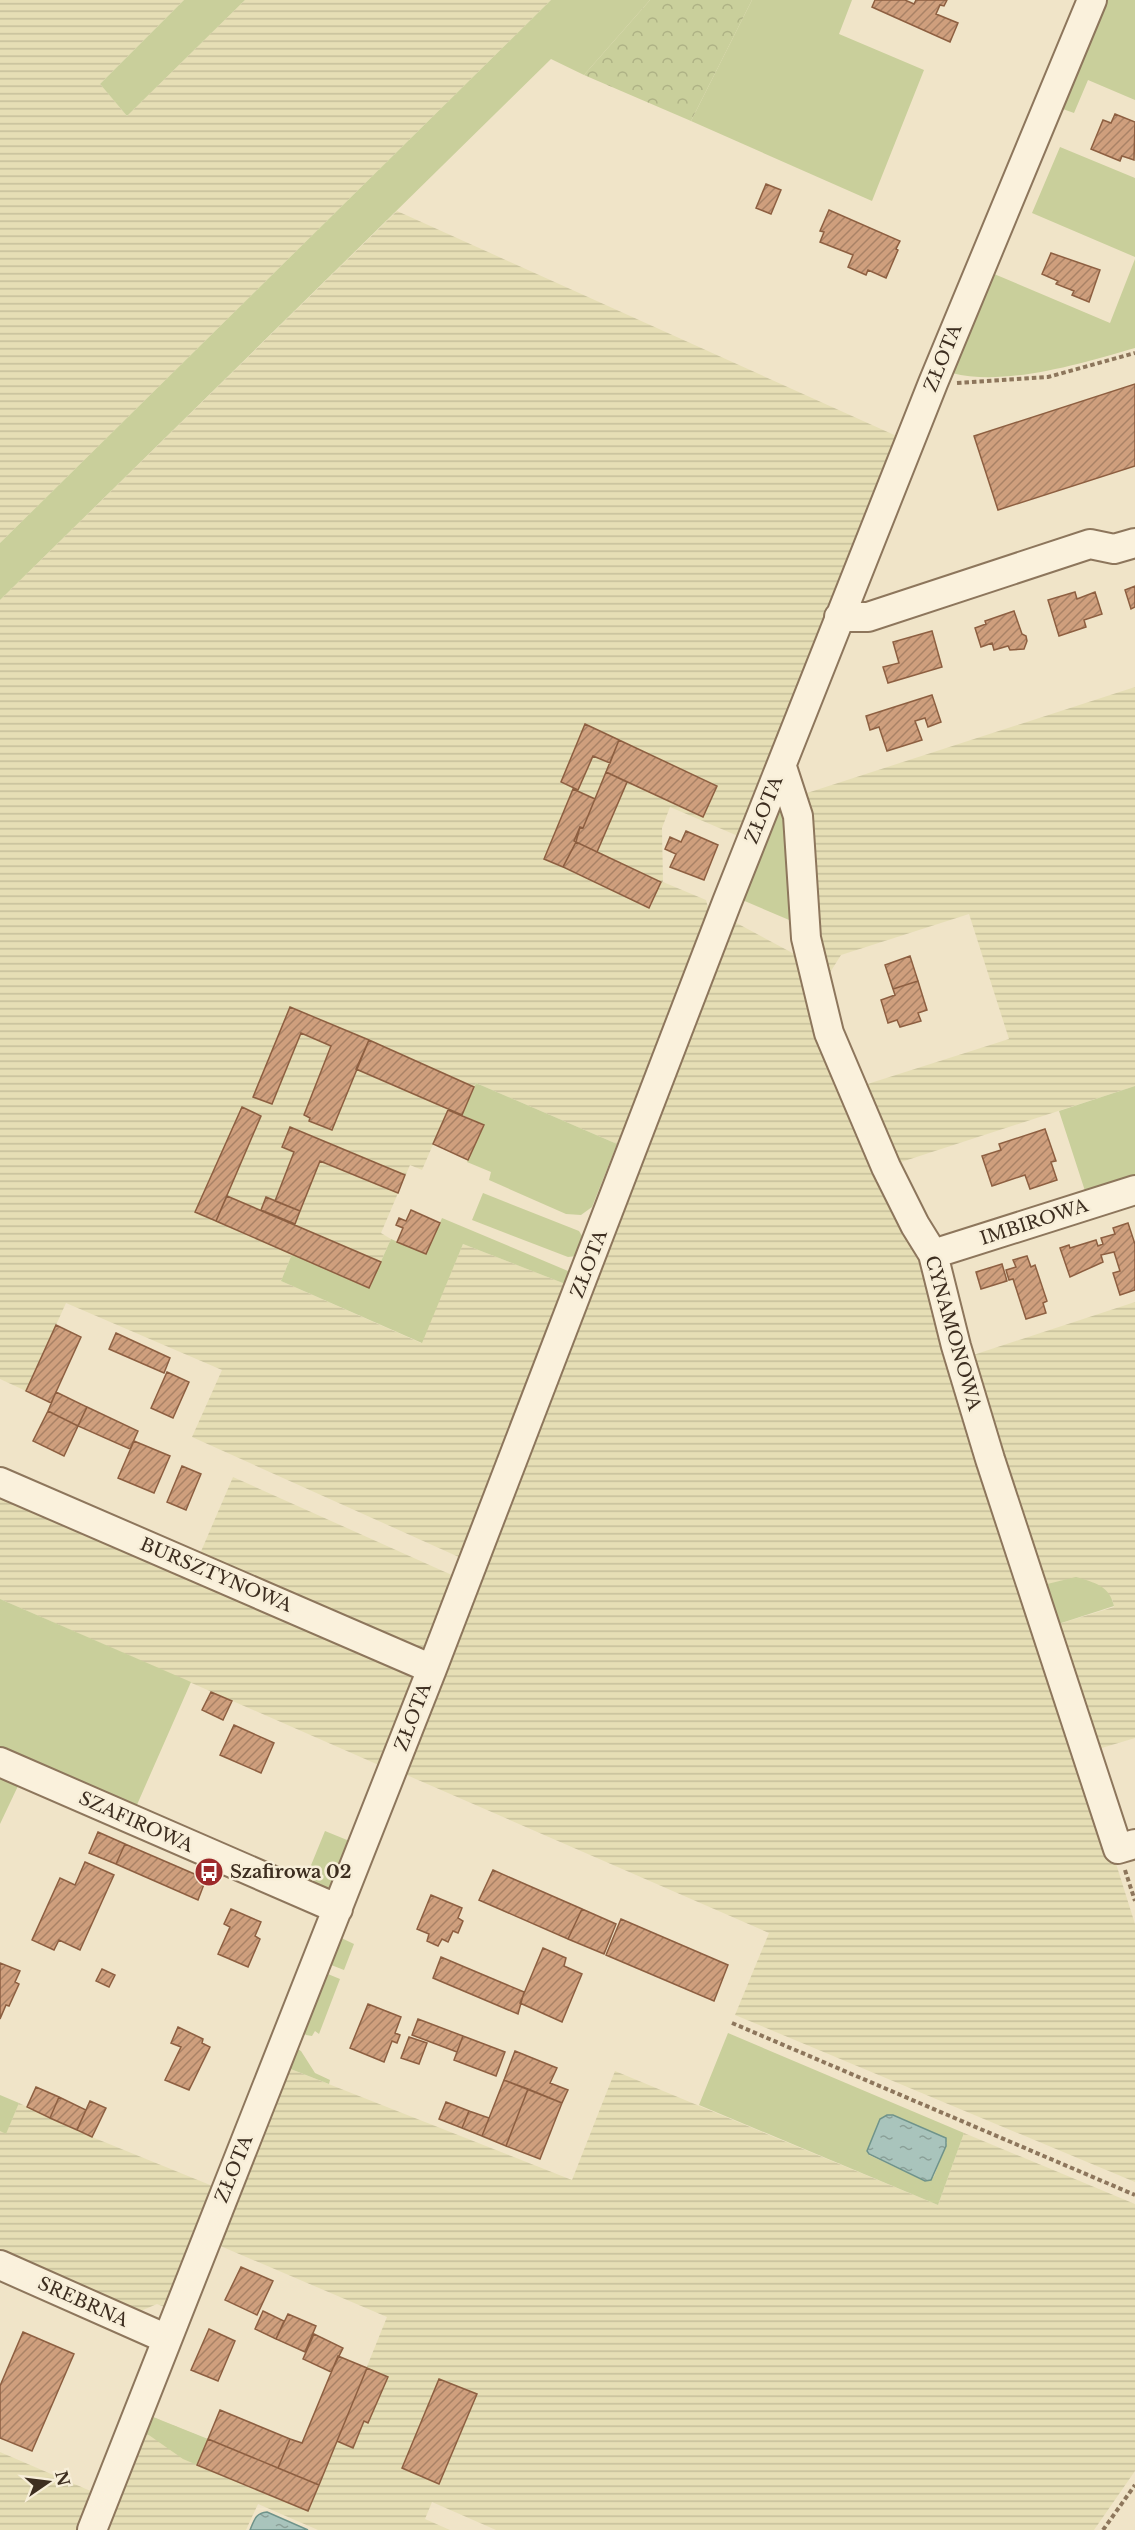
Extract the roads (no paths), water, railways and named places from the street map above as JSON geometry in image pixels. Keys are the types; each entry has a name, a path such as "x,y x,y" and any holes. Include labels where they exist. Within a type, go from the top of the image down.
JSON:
{"street":[{"name":"ZŁOTA","path":"92,2530 432,1669 839,617 933,382 1092,0"},
{"path":"839,617 868,617 1090,544 1114,549 1135,543"},
{"name":"CYNAMONOWA","path":"782,767 798,816 806,938 829,1033 886,1167 915,1225 933,1254 956,1346 990,1459 1127,1846"},
{"name":"IMBIROWA","path":"933,1254 1135,1190"},
{"name":"BURSZTYNOWA","path":"0,1482 432,1669"},
{"name":"SZAFIROWA","path":"0,1762 338,1909"},
{"name":"SREBRNA","path":"0,2265 167,2339"}],"water":[{"path":"893,2115 946,2138 946,2146 931,2180 925,2181 869,2154 867,2151 880,2119"},
{"path":"267,2512 308,2530 250,2530 257,2516"}],"place":[{"name":"Szafirowa 02","path":"209,1872"}]}
